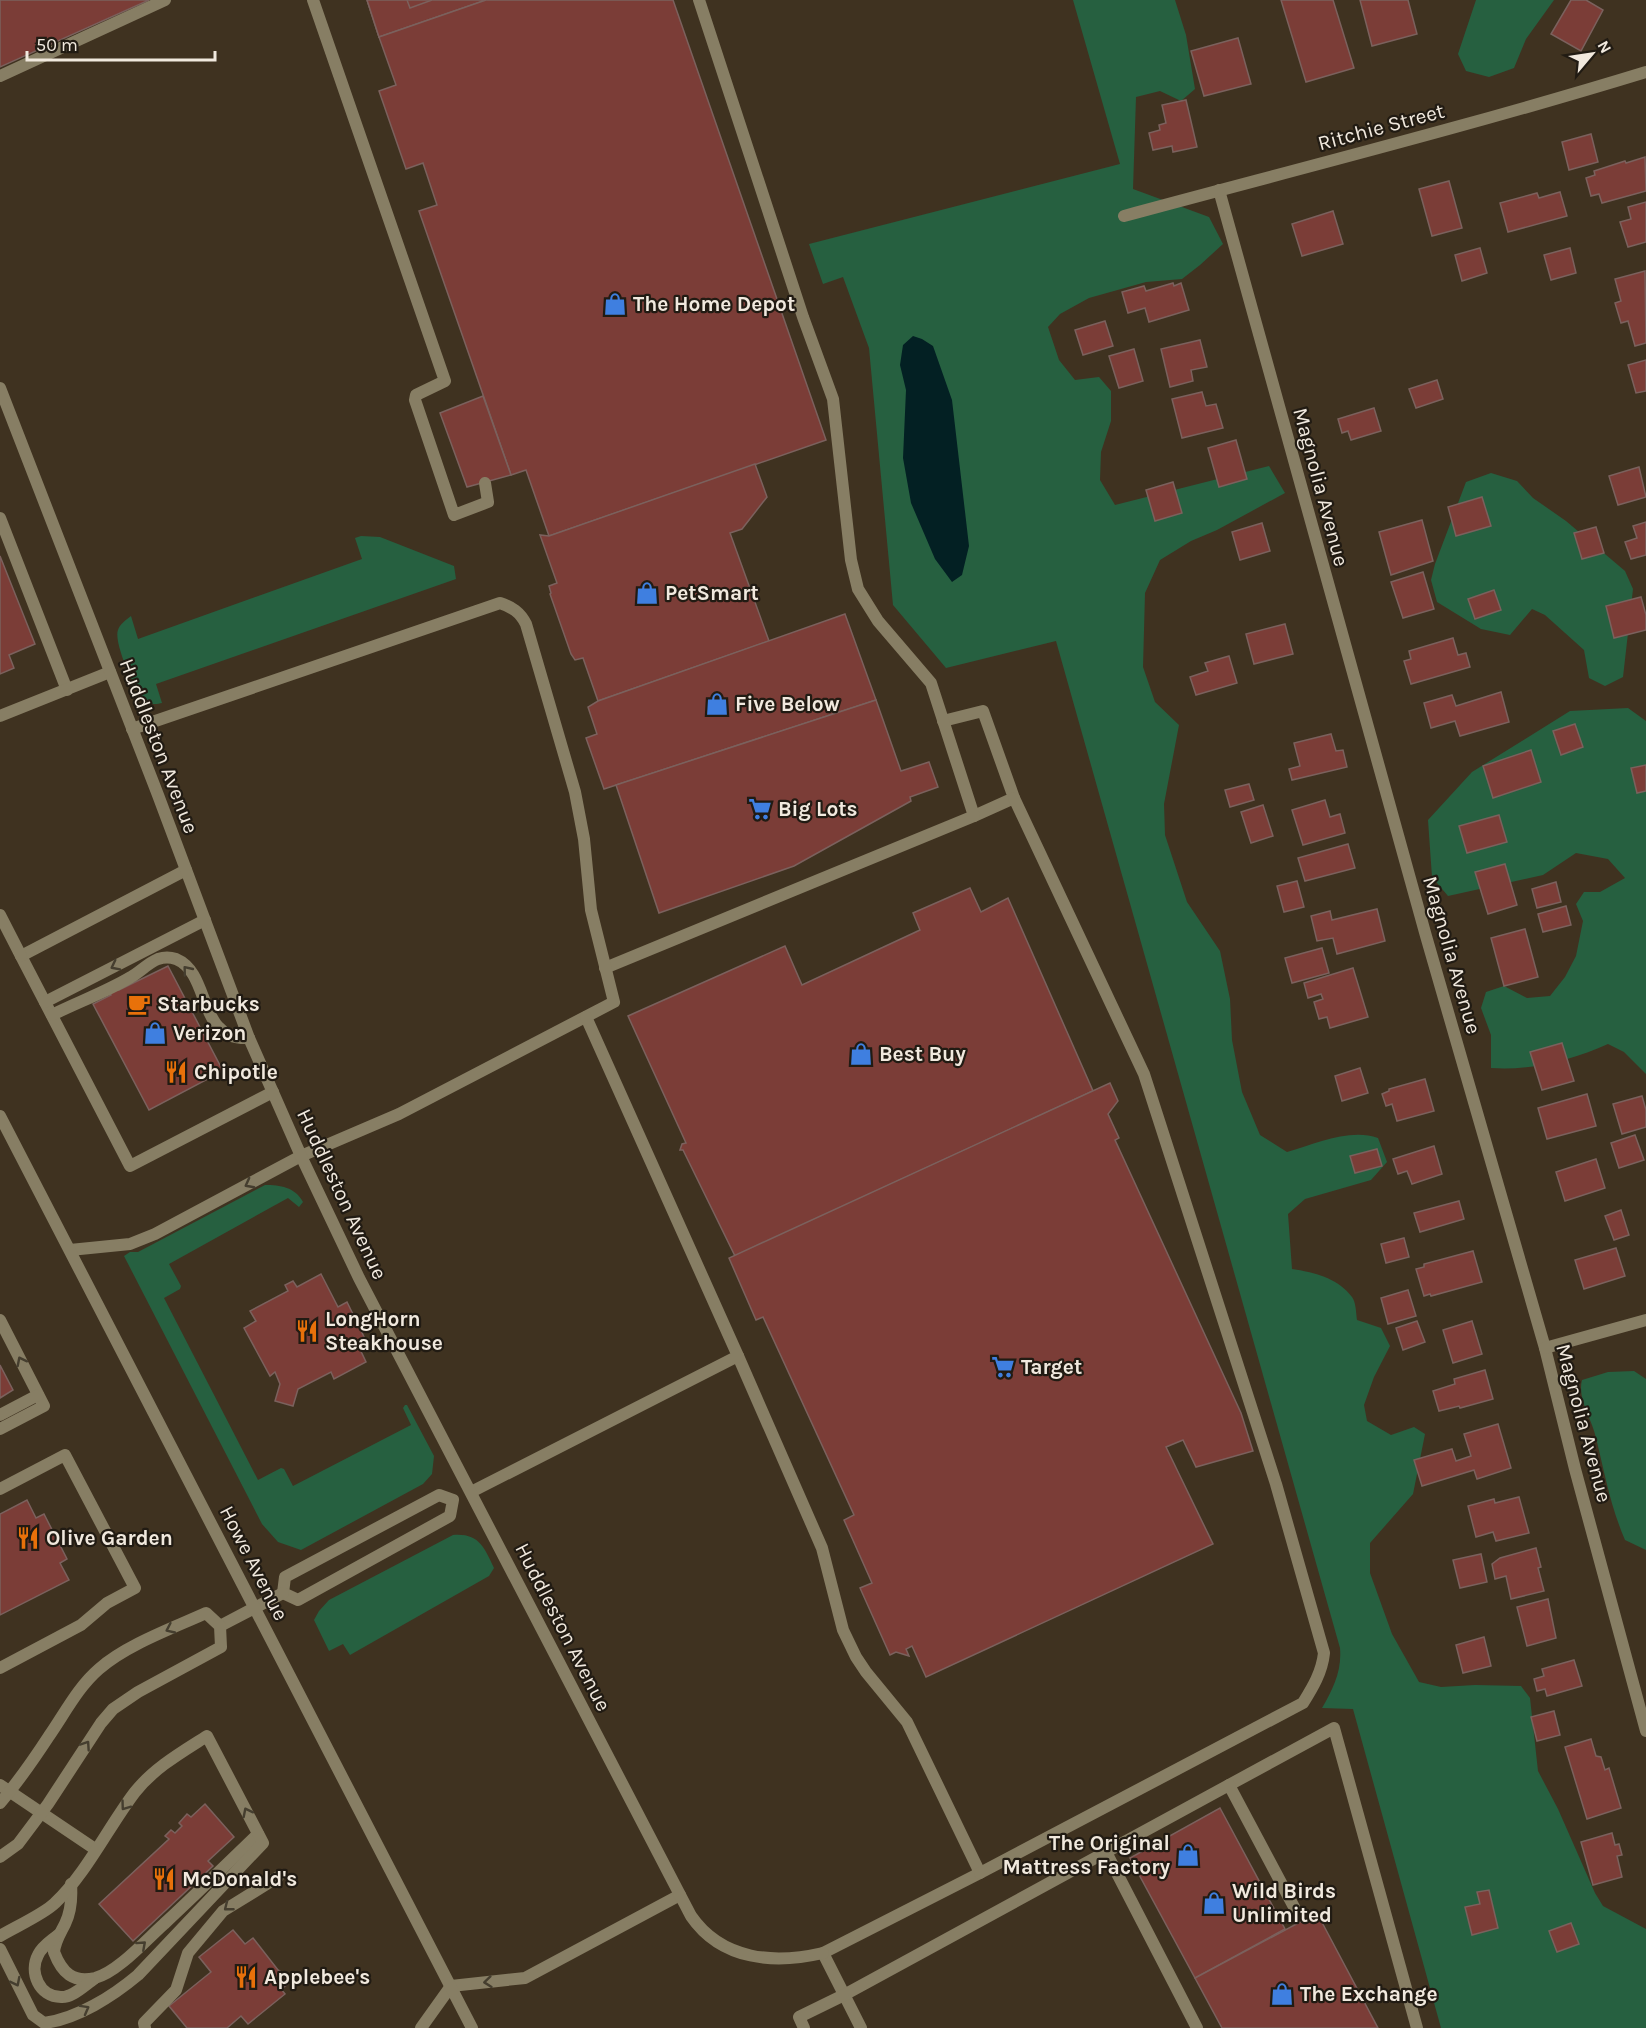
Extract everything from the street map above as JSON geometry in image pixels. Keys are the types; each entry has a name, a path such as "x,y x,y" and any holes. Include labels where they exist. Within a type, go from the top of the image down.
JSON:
{"street":[{"path":"0,76 165,0"},
{"path":"313,0 445,381 416,396 415,400 453,514 488,502 485,483"},
{"path":"699,0 803,317 833,399 851,560 858,589 878,621 931,682 974,816"},
{"name":"Ritchie Street","path":"1124,216 1501,115 1646,72"},
{"name":"Magnolia Avenue","path":"1219,190 1424,929 1545,1348 1575,1469 1646,1731"},
{"name":"Huddleston Avenue","path":"0,388 249,1038 301,1156 359,1278 697,1926 710,1938 755,1958 788,1960 823,1953 980,1873 1303,1702 1316,1682 1323,1661 1324,1653 1276,1484 1144,1074 1014,798 983,711 943,721"},
{"path":"0,518 67,690"},
{"path":"70,1250 110,1248 130,1244 155,1234 301,1156 399,1114 614,1002 591,910 582,828 575,792 526,624 522,616 513,608 500,603 132,729"},
{"path":"0,716 110,672"},
{"path":"605,968 1014,798"},
{"path":"21,956 186,870"},
{"path":"0,915 130,1166 273,1092"},
{"path":"45,1002 205,920"},
{"path":"52,1015 131,977 160,958 173,958 190,971 219,1029 238,1038 249,1038"},
{"path":"586,1017 822,1548 843,1630 866,1672 907,1722 980,1873"},
{"name":"Howe Avenue","path":"0,1116 472,2028"},
{"path":"0,1320 44,1406 0,1429"},
{"path":"1545,1348 1646,1320"},
{"path":"471,1491 738,1356"},
{"path":"0,1415 38,1395"},
{"path":"0,1489 66,1455 135,1588 107,1603 81,1625 0,1668"},
{"path":"439,1495 453,1500 450,1516 298,1600 283,1593 285,1577 439,1495"},
{"path":"220,1626 283,1593"},
{"path":"0,1803 5,1788 49,1737 74,1697 98,1670 147,1640 206,1613 220,1626 221,1647 138,1692 113,1709 91,1737 18,1844 0,1857"},
{"path":"804,2028 799,2017 844,1995 1334,1728 1417,2028"},
{"path":"0,1936 54,1904 137,1790 158,1768 207,1736 263,1843 138,1975 124,1987 73,2016 44,2023 33,2014 0,1949"},
{"path":"1229,1785 1294,1907"},
{"path":"5,1788 95,1849"},
{"path":"58,1935 38,1953 34,1973 43,1990 62,1998 71,1995 114,1968 141,1946 258,1834"},
{"path":"1106,1852 1197,2028"},
{"path":"145,2028 144,2023 176,1990 188,1953 223,1911 278,1877"},
{"path":"70,1884 70,1910 58,1935 54,1952 62,1969 70,1978 97,1977"},
{"path":"421,2028 451,1986 525,1978 680,1895"},
{"path":"823,1953 861,2028"}],"green space":[{"path":"1073,0 1175,0 1186,35 1195,89 1181,101 1160,91 1136,97 1133,189 1209,217 1223,244 1182,279 1146,282 1089,298 1060,314 1048,327 1059,360 1075,380 1099,377 1111,391 1111,421 1101,452 1100,480 1115,505 1269,466 1285,493 1217,530 1191,541 1160,560 1145,593 1143,667 1155,702 1179,725 1164,804 1165,835 1187,902 1220,951 1230,999 1232,1040 1242,1092 1260,1135 1287,1152 1332,1138 1367,1135 1378,1138 1387,1162 1371,1180 1305,1199 1288,1214 1292,1269 1317,1274 1340,1285 1353,1299 1357,1320 1381,1328 1390,1346 1374,1377 1364,1405 1367,1421 1391,1435 1414,1427 1425,1434 1413,1494 1370,1543 1370,1573 1392,1634 1419,1682 1441,1687 1521,1686 1530,1698 1538,1771 1558,1809 1595,1893 1603,1906 1646,1929 1646,2028 1441,2028 1353,1709 1322,1708 1336,1680 1340,1664 1340,1648 1056,641 946,668 893,605 869,348 843,277 823,284 809,244 1120,164"},
{"path":"1476,0 1554,0 1526,39 1514,68 1489,77 1466,71 1458,54"},
{"path":"1491,473 1517,481 1533,498 1566,521 1625,571 1633,589 1623,677 1605,686 1589,678 1584,650 1545,615 1532,609 1510,635 1481,629 1437,602 1431,580 1466,482"},
{"path":"380,537 454,566 456,579 156,684 162,703 151,704 143,698 132,680 117,636 120,626 131,616 138,639 362,559 355,538"},
{"path":"1628,708 1646,721 1646,1074 1624,1052 1608,1044 1551,1063 1521,1068 1491,1068 1491,1035 1481,1008 1486,992 1504,986 1527,998 1550,996 1565,977 1576,956 1583,921 1576,904 1584,892 1600,892 1625,878 1608,859 1576,853 1543,875 1448,896 1432,877 1428,820 1472,772 1570,711"},
{"path":"265,1185 287,1188 296,1193 303,1202 299,1207 288,1198 169,1264 181,1286 180,1289 164,1298 258,1480 281,1468 284,1469 293,1486 411,1425 403,1408 405,1405 434,1456 432,1474 423,1484 301,1550 278,1542 262,1524 124,1256 130,1252 138,1252"},
{"path":"1634,1371 1646,1379 1646,1550 1625,1540 1615,1514 1594,1431 1583,1402 1581,1387 1582,1380 1608,1372"},
{"path":"453,1535 469,1536 480,1543 494,1568 489,1576 350,1655 343,1644 329,1651 314,1620 329,1600"}],"water":[{"path":"913,336 933,346 952,400 969,546 962,575 952,582 935,559 911,503 903,458 906,390 900,365 903,345"}],"building":[{"path":"0,0 149,0 0,67"},
{"path":"367,0 486,0 379,37"},
{"path":"367,0 407,0 410,8 432,0 486,0 379,37"},
{"name":"The Home Depot","path":"486,0 673,0 826,440 549,536 526,470 511,475 419,211 437,205 423,163 406,169 379,91 396,85 379,37"},
{"path":"1281,0 1333,0 1354,68 1306,82"},
{"path":"1360,0 1408,0 1417,34 1372,46"},
{"path":"1571,0 1586,0 1603,10 1581,51 1551,34"},
{"path":"1238,38 1251,84 1204,96 1191,51"},
{"path":"1186,100 1197,147 1173,152 1172,146 1153,150 1149,133 1160,130 1159,125 1166,123 1162,105"},
{"path":"1591,134 1598,162 1569,170 1562,142"},
{"path":"1645,157 1646,191 1602,203 1599,194 1591,196 1586,178 1595,175 1594,171"},
{"path":"1449,181 1462,228 1432,236 1419,189"},
{"path":"1560,192 1567,216 1508,232 1500,203 1537,193 1539,198"},
{"path":"1646,202 1646,242 1628,247 1620,222 1631,219 1628,207"},
{"path":"1333,211 1343,244 1302,256 1292,224"},
{"path":"1480,248 1487,273 1462,281 1455,255"},
{"path":"1570,248 1576,273 1551,280 1544,255"},
{"path":"1645,271 1646,343 1635,346 1628,321 1621,323 1615,303 1621,301 1615,279"},
{"path":"1173,283 1174,286 1181,283 1189,310 1149,322 1145,308 1128,313 1122,292 1144,286 1146,291"},
{"path":"1105,321 1113,346 1083,355 1075,330"},
{"path":"1200,340 1207,367 1191,370 1193,381 1170,387 1161,349"},
{"path":"1134,349 1143,381 1119,388 1109,356"},
{"path":"1646,360 1646,391 1636,393 1628,365"},
{"path":"1437,380 1443,399 1416,408 1409,389"},
{"path":"1202,392 1206,406 1216,404 1223,428 1182,438 1172,399"},
{"path":"483,396 511,475 467,487 440,413"},
{"path":"1374,408 1381,431 1351,440 1348,431 1342,433 1338,419"},
{"path":"1236,440 1247,479 1219,487 1208,448"},
{"path":"755,464 767,497 742,529 730,533 769,641 598,701 583,658 575,660 571,654 550,594 549,586 557,583 540,535 549,536"},
{"path":"1639,467 1646,497 1618,505 1609,476"},
{"path":"1173,482 1182,513 1155,521 1146,490"},
{"path":"1482,497 1491,526 1456,536 1448,507"},
{"path":"1422,520 1433,561 1391,575 1379,532"},
{"path":"1646,522 1646,555 1631,559 1625,542 1637,538 1633,526"},
{"path":"1262,523 1270,551 1240,560 1232,532"},
{"path":"1596,527 1604,553 1582,559 1574,533"},
{"path":"0,556 35,644 9,655 14,668 0,674"},
{"path":"1423,572 1434,609 1403,618 1391,582"},
{"path":"1494,590 1501,610 1475,619 1468,599"},
{"path":"1641,597 1646,615 1646,630 1614,638 1606,606"},
{"path":"845,614 876,700 604,789 586,738 597,734 588,707 598,701"},
{"path":"1285,624 1293,654 1254,664 1246,634"},
{"path":"1453,638 1458,655 1466,653 1470,667 1411,684 1404,661 1411,659 1409,651"},
{"path":"1229,656 1237,683 1196,695 1190,677 1208,671 1205,663"},
{"path":"1501,692 1509,722 1460,736 1455,721 1431,728 1424,703 1452,695 1456,706"},
{"path":"876,700 901,771 929,762 938,787 910,797 911,801 794,866 659,913 616,785"},
{"path":"1575,724 1583,747 1561,755 1553,731"},
{"path":"1331,734 1336,751 1343,750 1347,767 1292,780 1289,769 1300,766 1294,743"},
{"path":"1531,750 1541,782 1493,798 1483,766"},
{"path":"1646,765 1646,791 1637,793 1631,768"},
{"path":"1249,784 1254,800 1230,807 1225,790"},
{"path":"1325,800 1330,817 1340,814 1345,833 1303,845 1292,810"},
{"path":"1263,805 1273,836 1251,843 1241,812"},
{"path":"1499,815 1507,842 1467,853 1459,826"},
{"path":"1348,844 1355,868 1305,881 1298,858"},
{"path":"1505,864 1517,905 1488,914 1475,872"},
{"path":"1297,881 1304,907 1284,912 1277,886"},
{"path":"1556,882 1561,902 1537,908 1532,889"},
{"name":"Best Buy","path":"970,888 981,912 1008,898 1093,1091 735,1256 683,1150 680,1150 682,1144 686,1143 628,1016 785,946 802,985 920,930 913,913"},
{"path":"1566,906 1571,925 1543,932 1538,914"},
{"path":"1377,909 1385,941 1337,954 1333,938 1317,941 1311,916 1330,911 1332,920"},
{"path":"1525,929 1538,977 1504,986 1491,938"},
{"path":"1322,948 1329,973 1292,983 1285,958"},
{"path":"168,966 223,1071 149,1110 93,1004 111,995 109,991 119,990"},
{"path":"1353,968 1368,1017 1330,1028 1327,1017 1319,1019 1314,1002 1323,999 1321,994 1308,998 1304,983"},
{"path":"1562,1043 1574,1081 1542,1090 1530,1052"},
{"path":"1360,1068 1368,1093 1342,1101 1335,1076"},
{"path":"1425,1079 1434,1111 1397,1121 1392,1104 1386,1106 1382,1094 1389,1089"},
{"name":"Target","path":"1110,1083 1118,1101 1108,1114 1119,1138 1115,1140 1241,1413 1253,1451 1196,1467 1183,1440 1166,1447 1213,1544 926,1677 912,1646 906,1649 909,1656 896,1652 890,1655 860,1588 872,1583 844,1520 854,1515 763,1317 756,1320 729,1258"},
{"path":"1587,1094 1596,1126 1547,1139 1538,1108"},
{"path":"1642,1096 1646,1110 1646,1127 1622,1134 1613,1104"},
{"path":"1635,1135 1644,1160 1619,1168 1611,1143"},
{"path":"1434,1146 1442,1174 1412,1184 1407,1171 1398,1174 1393,1159"},
{"path":"1377,1149 1382,1166 1355,1173 1350,1156"},
{"path":"1596,1159 1605,1188 1565,1201 1556,1172"},
{"path":"1459,1201 1464,1219 1420,1232 1414,1213"},
{"path":"1621,1210 1629,1235 1614,1240 1605,1216"},
{"path":"1404,1238 1409,1257 1386,1263 1381,1244"},
{"path":"1616,1248 1625,1276 1584,1289 1575,1260"},
{"path":"1473,1251 1482,1282 1424,1296 1416,1269 1424,1267 1424,1264"},
{"path":"321,1274 338,1307 347,1302 367,1343 359,1347 366,1362 334,1379 331,1372 298,1389 293,1406 275,1401 280,1384 275,1372 270,1376 244,1328 256,1321 250,1311 288,1291 285,1285 293,1281 297,1287"},
{"path":"1408,1290 1416,1316 1388,1324 1381,1298"},
{"path":"1417,1321 1425,1342 1403,1350 1396,1328"},
{"path":"1472,1321 1482,1354 1453,1363 1443,1330"},
{"path":"0,1365 13,1390 0,1398"},
{"path":"1485,1370 1493,1399 1439,1411 1433,1391 1455,1384 1454,1379"},
{"path":"1498,1424 1511,1468 1477,1479 1474,1470 1422,1486 1414,1460 1452,1449 1456,1461 1471,1456 1464,1434"},
{"path":"1519,1497 1529,1533 1496,1541 1493,1532 1476,1537 1468,1506 1494,1499 1495,1503"},
{"name":"Olive Garden","path":"27,1500 36,1518 44,1514 67,1559 60,1563 69,1580 0,1615 0,1514"},
{"path":"1536,1548 1544,1591 1511,1599 1506,1576 1495,1579 1492,1564 1500,1558"},
{"path":"1481,1554 1487,1582 1460,1588 1453,1560"},
{"path":"1548,1599 1556,1638 1527,1646 1517,1607"},
{"path":"1484,1637 1491,1666 1463,1673 1456,1645"},
{"path":"1574,1660 1582,1686 1547,1696 1545,1689 1537,1691 1534,1679 1544,1676 1542,1669"},
{"path":"1554,1711 1560,1735 1537,1741 1531,1717"},
{"path":"1591,1739 1596,1756 1601,1757 1605,1770 1609,1768 1621,1808 1587,1819 1565,1747"},
{"path":"205,1804 234,1837 208,1861 213,1866 133,1941 99,1904 169,1839 165,1836 171,1830 175,1833 182,1826 179,1823 187,1814 191,1817"},
{"path":"1220,1808 1285,1929 1195,1978 1130,1858"},
{"path":"1612,1833 1615,1845 1619,1844 1622,1855 1617,1856 1622,1877 1593,1885 1581,1842"},
{"path":"1489,1890 1498,1928 1472,1935 1465,1907 1480,1904 1477,1892"},
{"path":"1317,1913 1378,2028 1222,2028 1195,1978"},
{"path":"1571,1923 1579,1944 1557,1952 1549,1931"},
{"name":"Applebee's","path":"233,1930 245,1944 253,1938 278,1970 285,1974 287,1980 285,1982 288,1984 281,1989 285,1994 248,2024 241,2016 227,2028 187,2028 169,2006 211,1972 199,1957"}],"place":[{"name":"The Home Depot","path":"615,304"},
{"name":"PetSmart","path":"647,593"},
{"name":"Five Below","path":"717,704"},
{"name":"Big Lots","path":"760,809"},
{"name":"Starbucks","path":"139,1004"},
{"name":"Verizon","path":"155,1033"},
{"name":"Best Buy","path":"861,1054"},
{"name":"Chipotle","path":"176,1072"},
{"name":"LongHorn Steakhouse","path":"307,1331"},
{"name":"Target","path":"1003,1367"},
{"name":"Olive Garden","path":"28,1538"},
{"name":"The Original Mattress Factory","path":"1188,1855"},
{"name":"McDonald's","path":"164,1879"},
{"name":"Wild Birds Unlimited","path":"1214,1903"},
{"name":"Applebee's","path":"246,1977"},
{"name":"The Exchange","path":"1282,1994"}]}
